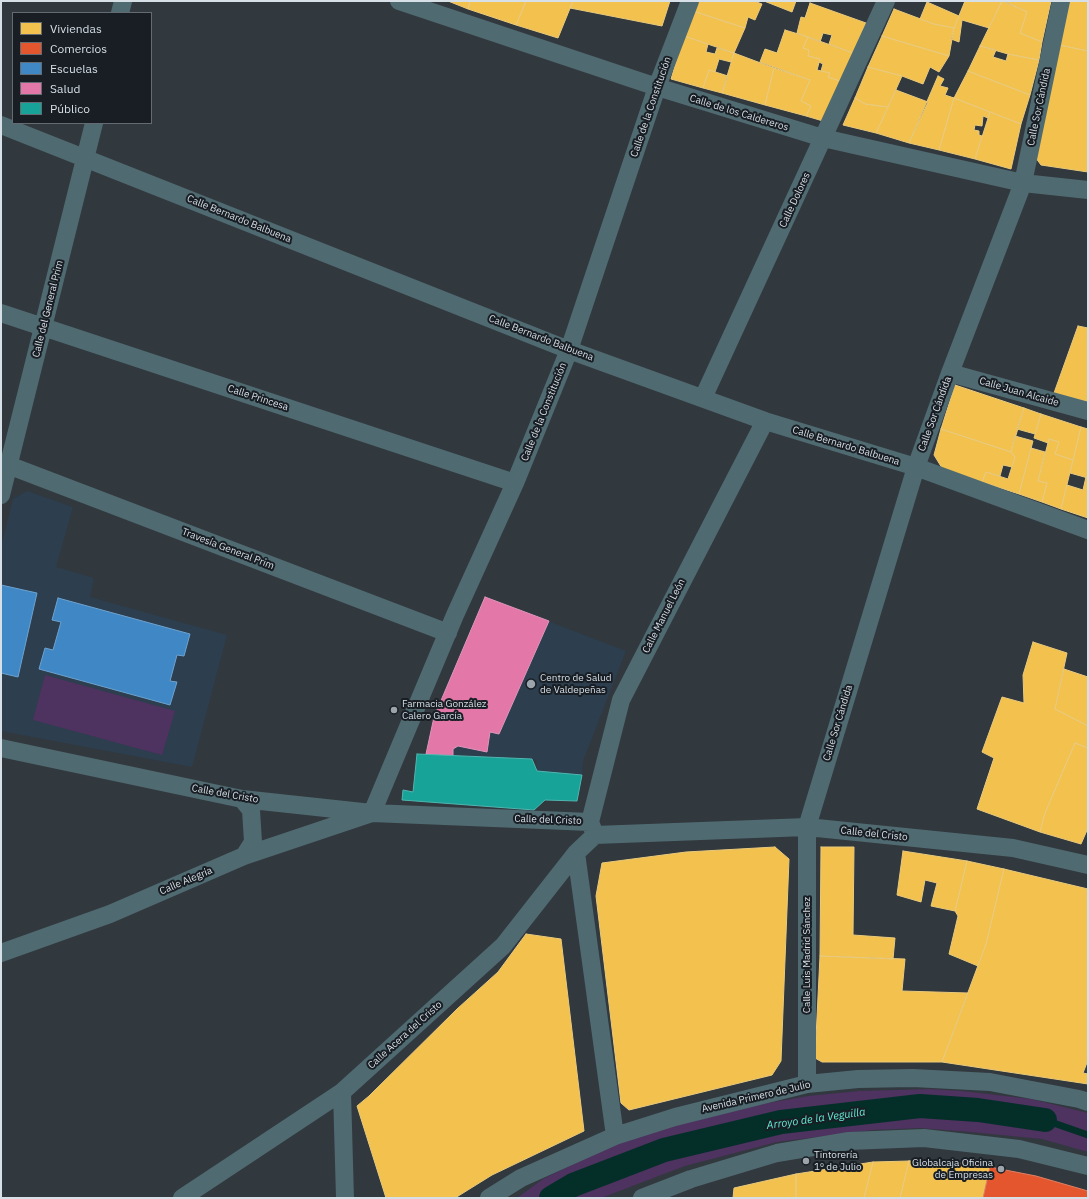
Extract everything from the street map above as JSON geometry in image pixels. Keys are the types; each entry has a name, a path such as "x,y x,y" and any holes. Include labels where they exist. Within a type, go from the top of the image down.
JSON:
{"street":[{"path":"120,12 123,1"},
{"name":"Calle de los Caldereros","path":"399,1 657,87 823,138 1023,183 1088,190"},
{"name":"Calle de la Constitución","path":"372,813 448,633 514,483 569,350 657,87 690,1"},
{"name":"Calle Dolores","path":"703,398 886,1"},
{"name":"Calle Sor Cándida","path":"807,827 916,468 950,373 1023,183 1061,1"},
{"name":"Calle del General Prim","path":"1,495 94,124"},
{"name":"Calle Bernardo Balbuena","path":"1,125 569,350 765,421 916,468 1088,530"},
{"name":"Calle Princesa","path":"1,313 514,483"},
{"name":"Calle Juan Alcaide","path":"950,373 1088,411"},
{"name":"Calle Manuel León","path":"592,829 621,700 765,421"},
{"name":"Travesía General Prim","path":"8,465 448,633"},
{"name":"Calle del Cristo","path":"1,748 242,799 372,813 592,829 807,827 1013,848 1088,865"},
{"path":"242,799 251,810 253,842 244,856"},
{"name":"Calle Alegría","path":"1,953 110,914 244,856 372,813"},
{"name":"Calle Luis Madrid Sánchez","path":"807,827 807,1084"},
{"name":"Calle Acera del Cristo","path":"182,1198 342,1092 503,946 576,853 592,829"},
{"path":"576,853 615,1136"},
{"name":"Avenida Primero de Julio","path":"488,1198 520,1178 615,1136 675,1117 807,1084 858,1079 913,1078 990,1082 1088,1102"},
{"path":"342,1092 345,1198"},
{"path":"642,1198 691,1179 777,1153 849,1141 924,1138 1019,1149 1088,1166"}],"shaded area":[{"path":"27,491 73,507 56,567 94,578 90,597 227,635 192,767 1,731 1,547 13,499"},
{"name":"Centro de Salud de Valdepeñas","path":"485,597 626,651 583,761 582,775 537,771 536,760 532,759 426,754 434,717"},
{"path":"45,675 175,711 162,755 33,720"},
{"path":"930,1089 1031,1099 1088,1113 1088,1152 1042,1139 920,1128 873,1130 777,1142 685,1166 601,1198 517,1198 543,1179 616,1143 679,1124 768,1103 808,1096 859,1091"}],"building: Viviendas":[{"path":"448,1 470,1 468,9"},
{"path":"470,1 526,1 516,25 468,9"},
{"path":"526,1 573,1 558,38 516,25"},
{"path":"573,1 670,1 662,26 570,8"},
{"path":"696,1 754,1 762,4 755,20 748,17 745,28 693,11"},
{"path":"764,1 796,1 792,12"},
{"path":"965,1 1002,1 989,28 962,20 959,42 951,39"},
{"path":"1002,1 1027,12 1020,33 1042,42 1039,60 1008,54 980,46"},
{"path":"1004,1 1051,1 1042,42 1020,33 1027,12"},
{"path":"1070,1 1088,1 1088,51 1059,45"},
{"path":"927,2 959,16 954,28 934,24 920,19"},
{"path":"810,3 866,23 853,53 829,44 832,35 823,33 820,42 797,33 801,17 805,18"},
{"path":"894,9 934,24 954,28 949,56 882,36"},
{"path":"693,11 745,28 734,53 684,36"},
{"path":"785,30 808,37 803,48 809,50 808,56 820,59 817,70 830,73 828,77 840,81 823,121 806,116 811,106 801,101 810,80 760,62 765,49 777,53"},
{"path":"684,36 708,44 706,52 715,54 717,48 734,53 731,62 719,59 715,72 709,70 703,88 671,79"},
{"path":"882,36 949,56 939,72 930,67 923,84 902,76 868,67"},
{"path":"808,37 853,53 840,81 828,77 830,73 821,71 823,64 819,62 820,59 808,56 809,50 803,48"},
{"path":"1059,45 1088,51 1088,172 1041,165 1033,154"},
{"path":"980,46 996,50 993,57 1006,61 1008,54 1039,60 1030,95 968,71"},
{"path":"734,53 774,68 765,105 722,93"},
{"path":"868,67 902,76 888,107 865,104 855,98"},
{"path":"774,68 810,80 801,101 811,106 806,116 765,105"},
{"path":"709,70 728,76 722,93 703,88"},
{"path":"968,71 1030,95 1021,124 954,98"},
{"path":"938,76 944,79 940,86 948,88 945,95 954,98 939,150 909,143"},
{"path":"896,90 928,102 909,143 876,133"},
{"path":"855,98 865,104 888,107 876,133 843,125"},
{"path":"954,98 990,112 988,118 983,116 982,126 975,125 974,130 979,131 979,135 982,136 975,159 939,150"},
{"path":"990,112 1021,124 1011,169 975,159"},
{"path":"1078,326 1088,328 1088,402 1054,393"},
{"path":"955,385 1024,408 1011,452 941,429"},
{"path":"1024,408 1041,414 1035,434 1017,429"},
{"path":"1041,414 1081,427 1073,460 1055,454 1059,442 1049,439 1048,443 1034,438"},
{"path":"1081,427 1088,429 1088,478 1070,473"},
{"path":"941,429 1011,452 1015,457 1012,467 1003,465 1000,476 986,472 982,482 942,468 934,455"},
{"path":"1015,436 1033,441 1019,494 982,482 986,472 1008,479 1015,457 1011,452"},
{"path":"1049,439 1059,442 1055,454 1073,460 1061,509 1042,502 1047,483 1038,481"},
{"path":"1031,448 1045,452 1038,481 1047,483 1042,502 1019,494"},
{"path":"1086,477 1088,478 1088,518 1061,509 1067,485 1083,490"},
{"path":"1033,642 1067,653 1055,709 1088,726 1088,748 1075,743 1045,813 1040,832 977,809 994,758 982,752 1002,697 1024,703 1023,675"},
{"path":"1064,669 1088,677 1088,726 1055,709"},
{"path":"1075,743 1088,748 1088,828 1081,844 1040,832 1045,813"},
{"path":"775,847 789,859 781,1061 772,1075 629,1110 621,1103 596,896 602,863 686,852"},
{"path":"821,847 854,847 853,935 895,938 893,959 820,956"},
{"path":"903,851 967,861 955,911 931,906 937,883 925,880 921,902 897,895"},
{"path":"967,861 1004,869 986,944 978,966 949,954 958,916 955,911"},
{"path":"1004,869 1088,889 1088,1060 1083,1073 1088,1074 1088,1084 942,1062 986,944"},
{"path":"526,934 561,939 584,1131 492,1175 455,1198 386,1198 357,1106 457,1009 498,972"},
{"path":"820,956 905,959 902,991 968,993 942,1062 822,1062 815,1058"},
{"path":"909,1161 954,1162 990,1167 983,1198 900,1198"},
{"path":"909,1161 900,1198 864,1198 873,1162"},
{"path":"873,1162 864,1198 796,1198 796,1174"},
{"path":"796,1174 796,1198 733,1198 734,1188"}],"building: Comercios":[{"path":"990,1167 1036,1176 1088,1191 1088,1198 983,1198"}],"building: Escuelas":[{"path":"1,585 37,593 18,677 1,673"},
{"path":"58,598 190,634 184,656 177,655 170,681 177,682 170,705 39,669 45,648 53,650 61,622 52,620"}],"building: Salud":[{"path":"485,597 549,621 499,734 490,732 487,752 458,746 453,749 453,756 426,754 434,717"}],"building: Público":[{"path":"417,754 532,759 537,771 582,775 577,801 545,800 534,810 402,800 403,790 413,792"}],"waterway":[{"name":"Arroyo de la Veguilla","path":"551,1198 573,1185 664,1150 781,1122 920,1106 978,1110 1045,1120"},
{"name":"Arroyo de la Veguilla","path":"1045,1120 1088,1135"}],"place":[{"name":"Centro de Salud de Valdepeñas","path":"531,684"},
{"name":"Farmacia González Calero García","path":"394,710"},
{"name":"Tintorería 1º de Julio","path":"806,1161"},
{"name":"Globalcaja Oficina de Empresas","path":"1001,1169"}]}
